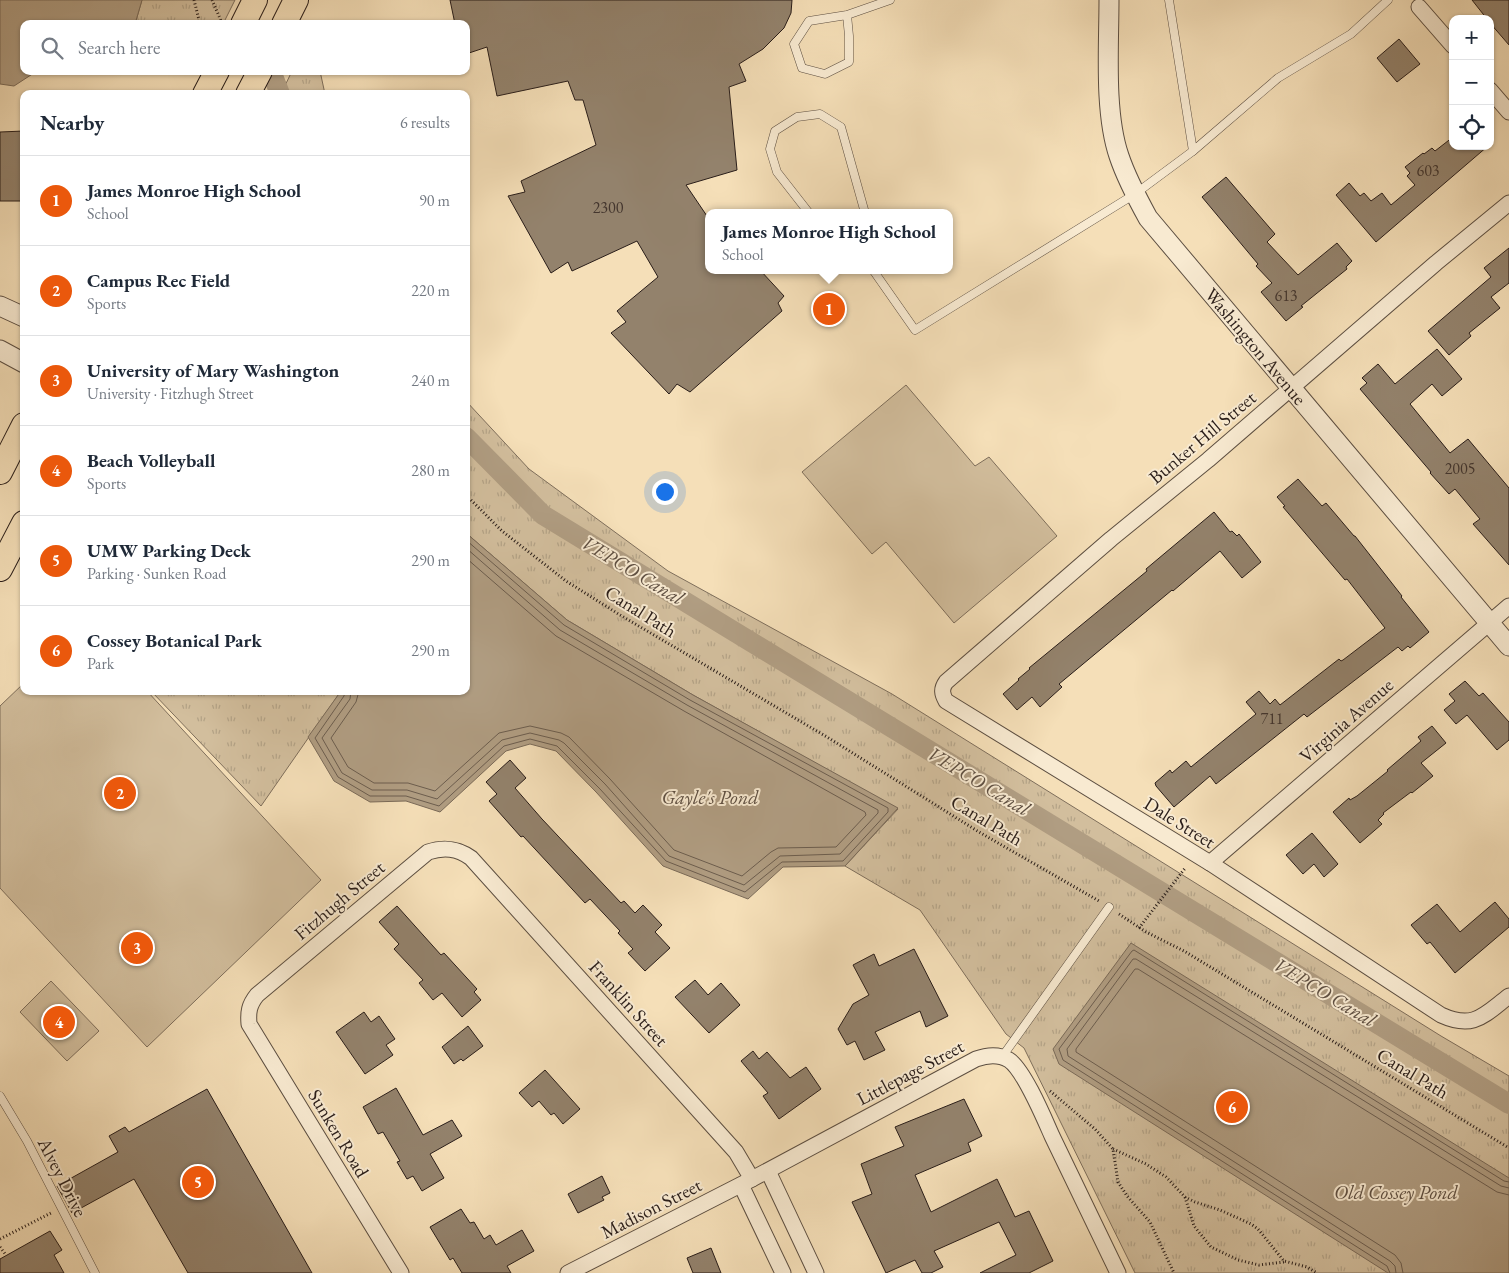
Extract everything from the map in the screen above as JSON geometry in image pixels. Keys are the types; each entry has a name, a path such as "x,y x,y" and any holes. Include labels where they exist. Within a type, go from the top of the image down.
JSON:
{"main road":[{"path":"245,20 255,0"},
{"path":"286,20 296,0"},
{"path":"207,90 215,75"},
{"path":"250,90 258,75"},
{"path":"0,472 20,433"},
{"path":"0,570 20,531"}],"street":[{"name":"Washington Avenue","path":"1109,0 1112,124 1118,155 1148,218 1509,646"},
{"path":"1419,7 1449,41"},
{"path":"1494,95 1509,112"},
{"name":"Bunker Hill Street","path":"1035,605 1110,539 1208,460 1509,202"},
{"path":"0,306 20,315"},
{"path":"0,350 20,360"},
{"name":"Dale Street","path":"1035,605 946,682 942,687 942,695 946,701 1210,863 1448,1018 1454,1021 1467,1022 1480,1018 1509,996"},
{"name":"Virginia Avenue","path":"1210,863 1509,606"},
{"name":"Fitzhugh Street","path":"248,1013 251,1002 257,995 428,852 438,849 452,849 471,858"},
{"name":"Franklin Street","path":"471,858 736,1152 783,1273"},
{"name":"Sunken Road","path":"248,1013 249,1024 400,1273"},
{"name":"Littlepage Street","path":"747,1182 976,1059 986,1056 1002,1058"},
{"path":"1002,1058 1009,1060 1018,1068 1118,1273"},
{"path":"768,1171 816,1273"},
{"name":"Madison Street","path":"568,1273 747,1182"}],"lane":[{"path":"847,15 850,36 849,62 824,74 802,68 794,44 809,21 847,15 890,0"},
{"path":"1169,0 1193,151"},
{"path":"876,274 915,330 1136,194 1193,151 1278,78 1351,34 1388,0"},
{"path":"806,209 777,172 770,149 775,130 797,117 820,114 841,127 864,209"},
{"path":"1002,1058 1109,907"},
{"name":"Alvey Drive","path":"0,1096 27,1141 95,1273"}],"path":[{"path":"194,0 199,20"},
{"path":"212,0 220,20"},
{"name":"Canal Path","path":"470,499 502,531 566,580 620,615 827,737 979,832 1109,907 1139,928 1184,951 1509,1148"},
{"path":"1139,928 1195,854"},
{"path":"1027,1085 1050,1091 1094,1129 1113,1149 1146,1164 1160,1173 1185,1196 1195,1202 1220,1210 1251,1224 1284,1262"},
{"path":"1113,1149 1118,1182 1127,1196 1150,1222 1174,1273"},
{"path":"1185,1196 1194,1226 1211,1247 1238,1260 1259,1265 1284,1262 1307,1268 1317,1273"},
{"path":"0,1238 60,1208"},
{"path":"0,1247 6,1255"}],"green space":[{"path":"142,0 235,0 225,20 136,20"},
{"path":"290,75 321,75 324,90 283,90"},
{"path":"906,385 975,466 989,457 1057,536 954,623 886,542 872,554 802,472"},
{"path":"470,405 529,469 668,571 892,694 1441,1036 1509,1076 1509,1273 1135,1273 1024,1048 1006,1034 920,910 845,866 898,809 693,695 567,620 470,536"},
{"path":"20,687 20,695 151,695 321,880 147,1047 0,888 0,706"},
{"path":"155,695 338,695 261,806"},
{"path":"51,981 99,1031 67,1061 20,1012"}],"water":[{"path":"0,0 142,0 136,20 20,20 20,75 31,75 14,86 0,84"},
{"name":"Gayle's Pond","path":"470,536 567,620 693,695 898,808 845,866 783,867 748,899 663,866 556,751 530,744 506,751 440,812 406,801 370,802 334,781 308,737 338,695 470,695"},
{"name":"Old Cossey Pond","path":"1131,943 1509,1178 1509,1273 1388,1273 1059,1064 1053,1049"}],"building":[{"path":"450,0 792,0 791,13 784,28 763,49 739,64 746,81 729,87 737,170 686,185 705,213 705,274 764,274 784,296 778,303 782,311 690,392 677,384 669,394 611,333 626,322 617,311 658,277 637,241 572,271 568,262 551,273 508,196 525,192 521,181 596,145 583,100 575,100 568,81 497,96 487,47 470,53 470,20 454,20"},
{"path":"1472,0 1509,0 1509,45 1494,28 1494,15 1484,15"},
{"path":"1399,39 1420,64 1397,82 1377,58"},
{"path":"20,131 20,201 0,201 0,132"},
{"path":"1449,140 1449,150 1483,150 1376,242 1336,195 1349,183 1360,196 1364,193 1371,201 1382,193 1391,205 1415,185 1407,176 1410,173 1405,167 1432,148 1435,151"},
{"path":"1226,177 1275,234 1267,242 1298,275 1337,243 1352,261 1346,267 1347,269 1301,306 1303,307 1286,321 1261,292 1272,283 1256,266 1258,264 1202,197"},
{"path":"1509,248 1509,283 1491,297 1500,308 1469,333 1471,336 1449,355 1428,331 1491,277 1484,268"},
{"path":"1437,349 1462,379 1442,396 1432,384 1410,404 1450,453 1468,439 1509,488 1509,565 1473,524 1480,519 1455,489 1449,494 1360,389 1367,383 1362,378 1378,364 1395,384"},
{"path":"1298,479 1322,506 1326,503 1355,536 1429,632 1410,648 1408,646 1402,651 1398,647 1307,717 1304,714 1216,784 1210,776 1174,807 1155,783 1170,770 1172,773 1186,761 1191,767 1256,714 1246,702 1259,691 1270,704 1275,699 1280,705 1339,659 1343,660 1385,628 1347,579 1345,580 1283,507 1285,506 1277,497"},
{"path":"1214,512 1230,532 1232,531 1237,536 1239,534 1261,562 1242,578 1220,551 1059,684 1062,687 1040,707 1032,697 1017,710 1003,694 1029,668 1147,571 1146,569"},
{"path":"1465,681 1479,696 1483,693 1509,722 1509,740 1497,750 1467,715 1456,724 1444,710 1455,701 1449,694"},
{"path":"1432,726 1446,743 1421,763 1433,776 1383,813 1378,820 1382,824 1360,843 1333,812 1349,798 1350,800 1357,796 1388,771 1421,741 1418,737"},
{"path":"510,760 526,778 515,788 542,819 621,903 624,901 635,913 643,905 662,925 655,932 670,948 645,971 628,953 633,949 618,933 620,931 590,899 585,903 489,801 497,794 486,782"},
{"path":"1312,833 1338,864 1324,877 1314,864 1303,874 1286,855"},
{"path":"1495,902 1509,919 1509,927 1455,973 1430,942 1427,944 1411,925 1437,904 1460,932"},
{"path":"397,906 441,955 444,953 477,989 474,992 481,1000 462,1017 442,993 433,1000 419,983 423,980 394,949 399,944 379,922"},
{"path":"914,949 948,1016 926,1027 920,1011 875,1032 885,1050 864,1060 855,1041 847,1045 838,1029 853,1004 869,995 853,965 874,954 879,966"},
{"path":"695,980 708,995 721,983 740,1005 709,1033 675,997"},
{"path":"364,1012 371,1022 379,1016 395,1039 386,1045 393,1055 365,1074 336,1032"},
{"path":"468,1026 483,1046 463,1061 461,1059 454,1064 442,1047"},
{"path":"753,1051 759,1059 767,1052 790,1078 806,1067 821,1089 779,1119 763,1096 768,1093 741,1061"},
{"path":"545,1070 580,1109 563,1124 554,1113 551,1115 539,1101 532,1107 519,1093"},
{"path":"396,1088 423,1135 452,1120 462,1136 430,1154 444,1178 422,1191 413,1176 407,1179 397,1162 400,1161 383,1132 378,1134 363,1107"},
{"path":"207,1089 312,1273 188,1273 134,1179 72,1213 57,1186 118,1152 109,1136 125,1127 129,1132"},
{"path":"964,1099 982,1136 968,1143 971,1151 915,1175 931,1212 997,1179 1015,1217 1029,1211 1053,1261 1029,1273 980,1273 1016,1255 999,1222 934,1251 943,1267 931,1273 922,1273 915,1260 886,1273 852,1202 872,1194 861,1164 904,1146 895,1127"},
{"path":"602,1176 610,1193 602,1197 604,1200 578,1213 568,1194"},
{"path":"461,1209 470,1223 474,1222 484,1239 490,1235 496,1245 522,1230 534,1251 507,1266 511,1273 462,1273 453,1258 450,1260 430,1227"},
{"path":"50,1231 62,1250 54,1255 64,1273 0,1273 0,1259"},
{"path":"711,1248 721,1273 693,1273 687,1258"}],"waterway":[{"name":"VEPCO Canal","path":"273,75 278,90"},
{"name":"VEPCO Canal","path":"470,441 543,515 1509,1104"}],"place":[{"name":"James Monroe High School","path":"829,309"},
{"name":"Campus Rec Field","path":"120,793"},
{"name":"University of Mary Washington","path":"137,948"},
{"name":"Beach Volleyball","path":"59,1022"},
{"name":"Cossey Botanical Park","path":"1232,1107"},
{"name":"UMW Parking Deck","path":"198,1182"}]}
